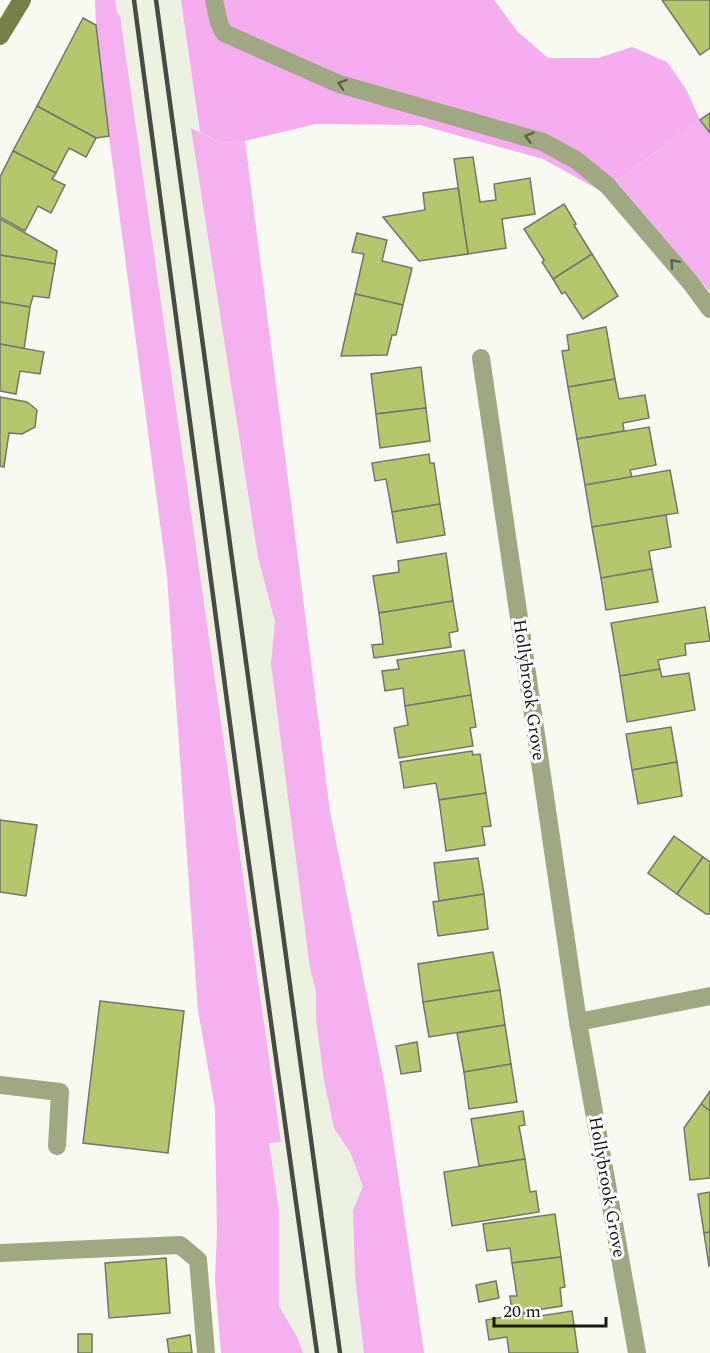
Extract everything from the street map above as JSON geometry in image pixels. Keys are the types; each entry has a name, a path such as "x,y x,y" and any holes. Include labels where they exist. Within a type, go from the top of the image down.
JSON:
{"main road":[{"path":"0,36 22,0"}],"street":[{"path":"214,0 219,23 224,33 339,84 543,141 576,160 608,186 690,282 710,309"},
{"name":"Hollybrook Grove","path":"481,358 578,1022 637,1353"},
{"path":"578,1022 710,996"},
{"path":"0,1085 60,1092 57,1146"},
{"path":"0,1253 180,1245 198,1260 206,1353"}],"shaded area":[{"path":"95,0 181,0 200,132 221,143 245,141 330,812 385,1086 424,1353 221,1353 215,1280 217,1233 215,1108 198,1010 167,576 109,136"},
{"path":"95,0 115,0 120,16 281,1142 269,1143 279,1211 279,1306 297,1337 303,1353 221,1353 215,1280 217,1233 215,1108 198,1010 167,576 109,136"},
{"path":"181,0 494,0 518,32 548,58 598,58 632,47 667,62 686,89 700,120 616,181 599,190 543,159 420,125 316,124 245,141 221,143 200,132"},
{"path":"700,120 710,133 710,292 616,181"},
{"path":"191,128 221,143 245,141 330,812 385,1086 424,1353 364,1353 355,1276 353,1210 363,1186 350,1152 334,1128 324,1080 316,1019 316,991 310,968 271,664 275,622 258,557"}],"building":[{"path":"662,0 710,0 710,48 700,55"},
{"path":"83,18 96,25 109,136 96,138 37,106"},
{"path":"37,106 96,138 86,157 69,148 56,173 13,151"},
{"path":"710,113 710,133 700,120"},
{"path":"13,151 56,173 52,179 65,185 51,213 38,206 25,231 0,217 0,177"},
{"path":"473,157 480,202 496,200 494,184 530,178 535,214 502,219 506,248 468,254 454,159"},
{"path":"458,188 468,254 419,261 383,217 425,210 423,193"},
{"path":"564,204 592,254 553,279 524,229"},
{"path":"0,219 57,251 55,264 0,255"},
{"path":"357,233 387,240 382,261 412,268 403,305 355,294 364,254 352,252"},
{"path":"592,254 618,296 583,319 553,279"},
{"path":"0,255 55,264 49,298 33,296 30,307 0,302"},
{"path":"355,294 403,305 396,335 392,335 387,355 341,356"},
{"path":"0,302 30,307 24,349 0,344"},
{"path":"606,327 615,379 568,387 562,351 569,350 567,335"},
{"path":"0,344 44,352 40,374 20,371 16,394 0,391"},
{"path":"421,367 426,408 376,414 371,374"},
{"path":"615,379 619,399 645,395 649,418 623,423 624,431 577,439 568,387"},
{"path":"0,397 27,402 37,410 35,427 22,434 9,433 4,467 0,466"},
{"path":"426,408 430,441 380,448 376,414"},
{"path":"649,427 656,465 630,470 632,477 585,485 577,439"},
{"path":"429,454 430,463 434,463 440,504 392,512 386,479 375,481 372,463"},
{"path":"670,470 678,513 592,527 585,485"},
{"path":"440,504 445,535 397,543 392,512"},
{"path":"666,515 671,547 649,551 652,569 601,578 592,527"},
{"path":"446,553 453,601 379,613 373,576 399,572 398,561"},
{"path":"652,569 658,602 606,610 601,578"},
{"path":"453,601 458,631 449,633 451,647 374,658 372,645 383,644 379,613"},
{"path":"705,607 710,641 685,644 686,655 658,660 660,669 620,676 611,623"},
{"path":"464,650 471,695 405,706 403,688 385,691 382,671 399,669 397,660"},
{"path":"660,669 662,677 689,673 695,710 627,722 620,676"},
{"path":"471,695 476,727 470,728 473,746 399,758 394,728 408,725 405,706"},
{"path":"671,727 677,762 632,770 626,734"},
{"path":"472,751 473,755 480,754 486,793 439,800 436,783 404,788 400,762"},
{"path":"677,762 682,796 638,804 632,770"},
{"path":"486,793 491,826 482,827 485,845 446,851 439,800"},
{"path":"0,820 37,825 26,896 0,892"},
{"path":"674,836 703,857 677,894 648,873"},
{"path":"703,857 710,862 710,914 706,914 677,894"},
{"path":"478,858 484,894 439,901 434,863"},
{"path":"484,894 488,929 438,936 433,902"},
{"path":"493,952 500,990 423,1002 418,964"},
{"path":"500,990 505,1025 429,1037 423,1002"},
{"path":"100,1001 184,1011 168,1153 83,1143"},
{"path":"505,1025 511,1064 464,1072 457,1033"},
{"path":"417,1042 421,1071 401,1074 396,1046"},
{"path":"511,1064 517,1102 469,1109 464,1072"},
{"path":"710,1091 710,1111 701,1104"},
{"path":"701,1104 710,1111 710,1178 690,1180 684,1128"},
{"path":"523,1111 525,1125 519,1126 525,1159 479,1166 471,1119"},
{"path":"525,1159 530,1192 536,1191 539,1212 452,1226 444,1172"},
{"path":"710,1192 710,1232 704,1233 698,1194"},
{"path":"555,1214 561,1257 512,1263 510,1248 487,1251 483,1224"},
{"path":"710,1232 710,1265 709,1266 704,1233"},
{"path":"561,1257 565,1287 560,1288 562,1306 512,1314 510,1296 517,1296 512,1263"},
{"path":"166,1258 170,1313 109,1318 105,1263"},
{"path":"496,1281 499,1298 479,1302 476,1285"},
{"path":"572,1311 578,1353 509,1353 507,1337 489,1340 486,1320 532,1312 533,1317"},
{"path":"78,1334 92,1334 92,1353 78,1353"},
{"path":"190,1335 192,1353 169,1353 167,1339"}],"railway":[{"path":"134,0 242,814 317,1353"},
{"path":"156,0 340,1353"}]}
